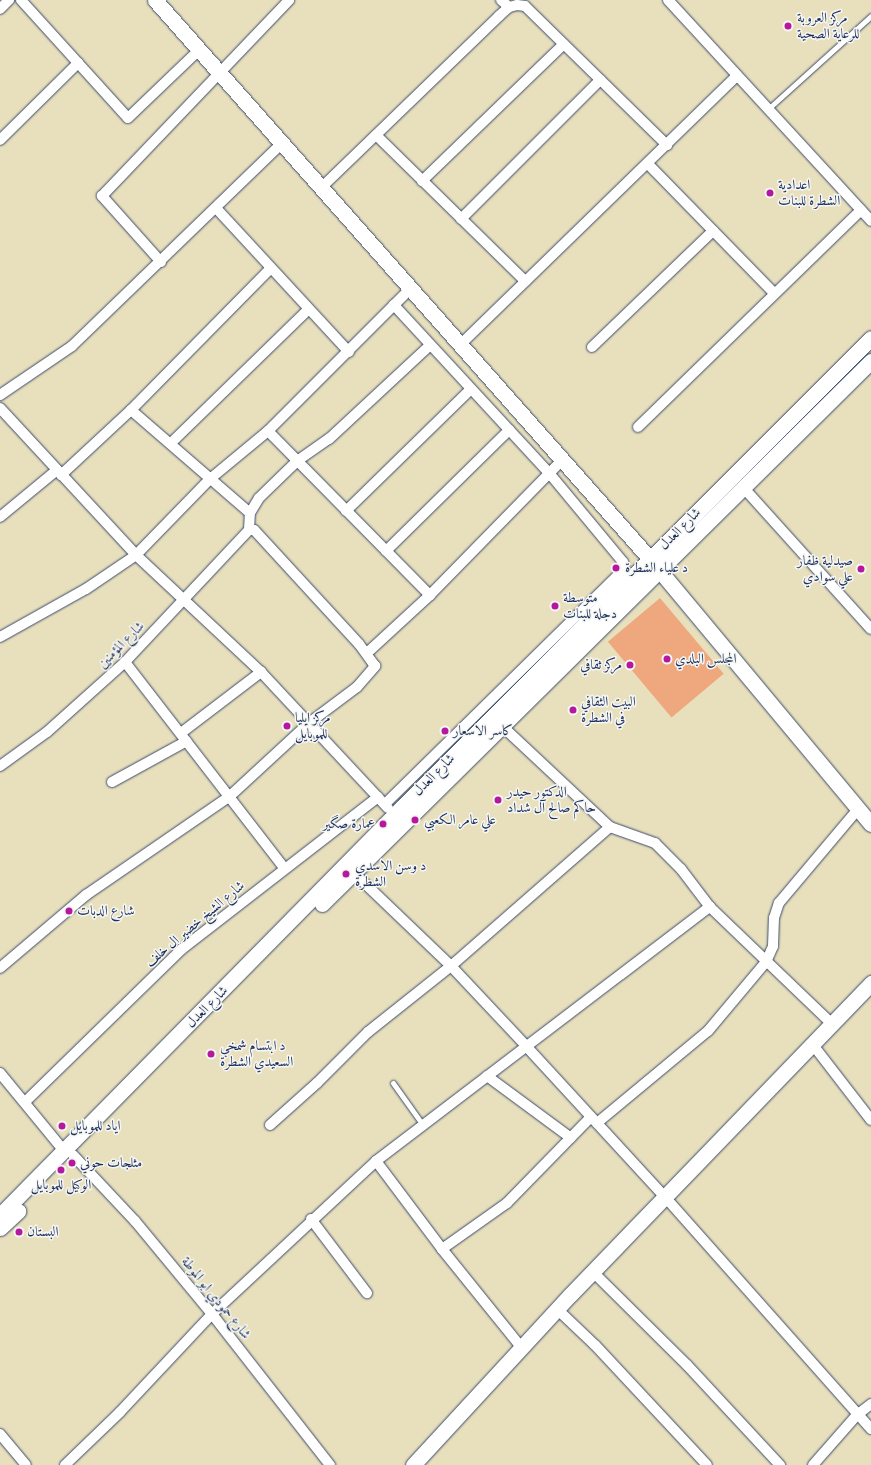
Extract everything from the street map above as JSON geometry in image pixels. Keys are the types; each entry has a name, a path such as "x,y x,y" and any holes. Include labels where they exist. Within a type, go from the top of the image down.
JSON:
{"street":[{"path":"0,9 9,0"},
{"path":"21,0 128,118 200,49"},
{"path":"155,0 200,49 654,565 871,824"},
{"path":"161,262 102,196 289,0"},
{"path":"668,0 871,221"},
{"path":"322,188 376,136 505,4 525,6 667,145"},
{"path":"422,181 564,44"},
{"path":"0,140 78,64"},
{"path":"460,344 738,76"},
{"path":"461,219 600,80"},
{"path":"376,136 525,281"},
{"path":"0,395 72,346 282,144"},
{"path":"648,164 774,293"},
{"path":"216,208 349,352"},
{"path":"638,427 861,210"},
{"path":"592,347 713,231"},
{"path":"0,517 59,473 131,410 271,268"},
{"path":"0,637 86,590 136,555 210,479 268,431 349,352 411,288"},
{"path":"394,305 470,390 549,473"},
{"path":"171,443 309,309"},
{"name":"شارع العدل","path":"0,1215 69,1153 502,726 871,338"},
{"path":"0,968 86,895 230,796 309,723 357,687 375,666 367,654 254,530 249,530 250,513 259,498 297,461 329,439 430,345"},
{"name":"شارع العدل","path":"0,1228 386,806 743,487 871,361"},
{"path":"346,511 470,390"},
{"path":"0,408 136,555 261,672 386,806"},
{"path":"131,410 171,443 250,513"},
{"path":"386,551 509,430"},
{"path":"268,431 430,595"},
{"path":"367,654 430,595 562,460"},
{"name":"شارع الشيخ خضير ال خلف","path":"25,1102 182,949 284,868 386,806 624,569 623,562 549,473"},
{"path":"743,487 871,628"},
{"name":"شارع المؤمنين","path":"0,766 47,732 125,662 249,530"},
{"path":"125,662 230,796 284,868"},
{"path":"181,733 261,672"},
{"path":"502,726 610,827 655,843 681,869 710,907 833,1025"},
{"path":"112,782 187,741"},
{"path":"442,1249 507,1203 571,1138 708,1031 766,962 773,946 774,918 779,903 859,808"},
{"path":"270,1125 317,1083 368,1032 451,966 610,827"},
{"path":"354,873 451,966 526,1046 666,1198 871,1429"},
{"path":"66,1465 120,1412 212,1314 311,1219 376,1161 710,907"},
{"path":"413,1465 557,1309 833,1025 871,983"},
{"path":"813,1045 871,1120"},
{"name":"شارع حمودي ابو الموطة","path":"0,1073 69,1153 135,1221 212,1314 330,1465"},
{"path":"487,1076 571,1138"},
{"path":"376,1161 442,1249 521,1347"},
{"path":"311,1219 368,1293"},
{"path":"593,1272 687,1365 780,1465"},
{"path":"557,1309 595,1345 708,1465"},
{"path":"813,1465 857,1415 871,1404"},
{"path":"0,1434 26,1465"}],"lane":[{"path":"768,109 871,16"},
{"path":"393,1083 423,1125"}],"building":[{"name":"المجلس البلدي","path":"660,598 724,674 672,718 608,642"}],"place":[{"name":"مركز العروبة للرعاية الصحية","path":"788,26"},
{"name":"اعدادية الشطرة للبنات","path":"770,193"},
{"name":"د علياء الشطرة","path":"616,568"},
{"name":"صيدلية ظفار علي سوادي","path":"861,569"},
{"name":"متوسطة دجلة للبنات","path":"555,606"},
{"name":"المجلس البلدي","path":"667,659"},
{"name":"مركز ثقافي","path":"630,665"},
{"name":"البيت الثقافي في الشطرة","path":"573,710"},
{"name":"مركز ايليا للموبايل","path":"287,726"},
{"name":"كاسر الاسعار","path":"445,731"},
{"name":"الدكتور حيدر حاكم صالح آل شداد","path":"498,800"},
{"name":"علي عامر الكعبي","path":"415,820"},
{"name":"عمارة صگير","path":"383,824"},
{"name":"د وسن الاسدي الشطرة","path":"346,874"},
{"name":"شارع الدبات","path":"69,911"},
{"name":"د ابتسام شمخي السعيدي الشطرة","path":"211,1054"},
{"name":"اياد للموبايل","path":"62,1126"},
{"name":"مثلجات حوني","path":"72,1163"},
{"name":"الوكيل للموبايل","path":"61,1170"},
{"name":"البستان","path":"19,1232"}]}
